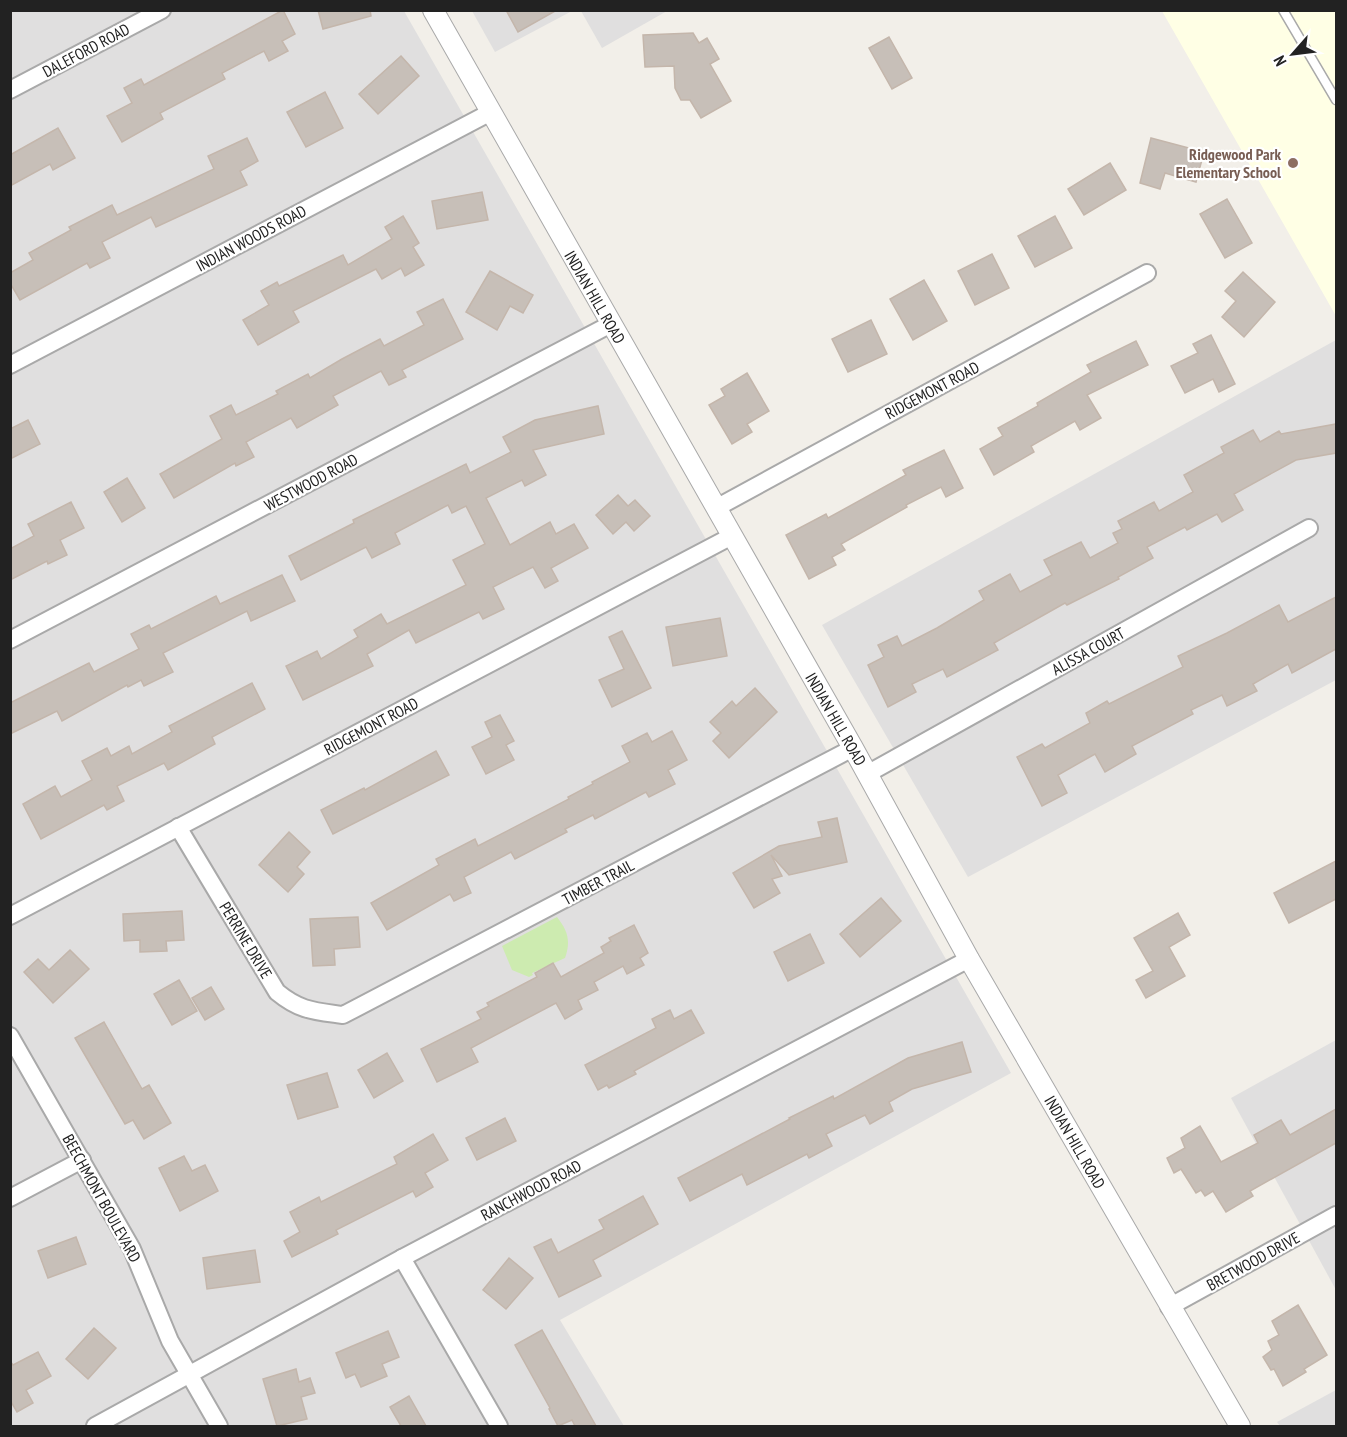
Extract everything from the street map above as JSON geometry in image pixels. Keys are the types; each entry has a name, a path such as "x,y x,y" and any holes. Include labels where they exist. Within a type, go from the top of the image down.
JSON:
{"street":[{"name":"DALEFORD ROAD","path":"10,90 162,10"},
{"name":"INDIAN HILL ROAD","path":"433,10 853,748 969,958 1240,1426"},
{"name":"INDIAN WOODS ROAD","path":"10,364 490,112"},
{"name":"RIDGEMONT ROAD","path":"716,507 1148,273"},
{"name":"WESTWOOD ROAD","path":"10,640 611,324"},
{"name":"ALISSA COURT","path":"867,774 1309,528"},
{"name":"RIDGEMONT ROAD","path":"10,915 732,536"},
{"name":"TIMBER TRAIL","path":"343,1015 853,748"},
{"name":"PERRINE DRIVE","path":"178,827 277,992 292,1004 313,1011 343,1015"},
{"name":"RANCHWOOD ROAD","path":"95,1426 402,1258 969,958"},
{"name":"BEECHMONT BOULEVARD","path":"10,1036 132,1249 170,1341 219,1426"},
{"path":"10,1198 82,1160"},
{"name":"BRETWOOD DRIVE","path":"1170,1307 1336,1215"},
{"path":"402,1258 499,1426"}],"lane":[{"path":"1283,10 1336,100"}],"shaded area":[{"path":"10,11 404,11 1011,1073 560,1320 624,1426 11,1426"},
{"path":"472,11 572,11 495,52"},
{"path":"581,11 667,11 602,48"},
{"name":"Ridgewood Park Elementary School","path":"1162,11 1336,11 1336,316"},
{"path":"1336,340 1336,680 968,877 822,625"},
{"path":"1336,1040 1336,1290 1231,1098"},
{"path":"1336,1390 1336,1426 1280,1426 1277,1422"}],"green space":[{"path":"557,917 567,936 568,946 565,958 532,973 533,975 529,977 512,970 502,946"}],"building":[{"path":"283,10 295,34 282,41 288,51 269,61 264,51 222,73 225,79 160,113 163,119 122,142 107,116 132,103 124,88 141,79 144,85"},
{"path":"318,10 370,10 371,16 323,29"},
{"path":"506,10 557,10 518,32"},
{"path":"693,33 699,43 707,38 719,59 710,64 731,101 701,118 690,100 681,100 675,88 674,66 645,67 643,35"},
{"path":"889,37 912,78 892,89 869,48"},
{"path":"401,56 419,76 378,114 359,94"},
{"path":"325,92 343,128 306,147 287,112"},
{"path":"58,128 75,158 53,170 50,164 10,186 10,155"},
{"path":"247,138 258,161 240,171 247,185 156,227 151,217 102,242 110,258 90,268 87,263 20,300 10,283 10,273 33,260 29,253 71,230 69,227 112,205 117,215 214,169 208,156"},
{"path":"1151,138 1204,152 1196,182 1165,173 1160,189 1140,183"},
{"path":"1110,163 1126,190 1084,215 1068,189"},
{"path":"482,192 488,220 437,229 432,201"},
{"path":"1227,199 1252,243 1225,258 1200,214"},
{"path":"403,216 419,243 413,247 424,265 405,276 401,268 382,279 376,269 293,311 299,322 258,345 243,320 269,305 261,291 277,282 279,286 343,255 348,265 392,239 385,227"},
{"path":"1055,216 1072,248 1035,267 1018,236"},
{"path":"992,254 1009,288 975,305 958,271"},
{"path":"490,271 533,295 523,313 510,306 497,330 466,312"},
{"path":"1243,272 1275,302 1244,337 1222,317 1236,301 1225,291"},
{"path":"924,280 947,321 913,340 890,299"},
{"path":"443,299 463,339 402,370 406,377 389,385 381,371 333,396 338,405 297,428 291,418 246,442 254,457 236,466 235,463 174,498 160,474 222,439 210,416 231,405 236,415 278,394 276,391 308,374 310,378 380,339 384,346 424,325 417,312"},
{"path":"871,320 887,354 848,372 832,339"},
{"path":"1211,335 1235,384 1219,392 1213,379 1185,393 1171,366 1198,353 1193,344"},
{"path":"1136,341 1148,365 1087,395 1101,418 1080,430 1075,421 1031,446 1034,452 994,475 980,449 1003,436 998,428 1091,372 1087,365"},
{"path":"747,373 769,411 747,424 752,432 732,444 709,405 725,396 721,389"},
{"path":"598,406 604,434 533,450 546,475 525,486 522,480 486,498 510,545 550,522 556,534 574,524 588,548 551,568 558,581 545,588 533,567 493,587 504,609 483,619 479,612 416,643 409,630 367,654 373,666 303,700 286,666 317,651 321,659 358,637 354,630 381,614 387,624 466,585 453,560 485,544 466,506 452,513 448,505 395,533 400,544 372,558 366,547 301,580 289,556 354,523 353,520 466,464 470,473 511,452 503,437 535,420"},
{"path":"28,420 40,444 10,459 10,429"},
{"path":"1336,424 1336,453 1296,460 1234,494 1243,510 1222,522 1217,514 1187,530 1185,527 1147,547 1153,558 1118,577 1119,579 1067,605 1065,603 994,643 998,650 947,677 943,669 912,684 916,692 888,707 868,665 884,657 878,645 897,636 902,646 937,628 984,600 979,591 1010,574 1020,592 1052,575 1044,560 1081,542 1090,558 1118,543 1113,533 1122,529 1118,521 1154,502 1159,511 1193,492 1184,475 1224,453 1221,447 1253,430 1260,442 1279,431 1281,434"},
{"path":"944,450 963,488 946,497 941,487 906,505 907,507 841,544 845,550 832,557 836,565 809,579 786,535 826,514 828,518 906,475 903,470"},
{"path":"127,478 145,508 122,522 104,492"},
{"path":"618,495 628,506 635,500 650,516 634,531 626,522 613,534 596,515"},
{"path":"71,502 84,528 60,540 67,555 48,564 47,561 10,580 10,549 34,536 28,524"},
{"path":"282,575 295,601 251,621 247,611 163,653 173,672 144,686 141,680 128,687 127,685 62,721 57,711 10,734 10,703 89,663 94,672 139,649 131,634 149,625 151,629 216,596 220,604"},
{"path":"1336,597 1336,649 1292,673 1288,664 1253,684 1257,691 1227,706 1222,695 1191,710 1193,714 1132,746 1136,754 1105,772 1095,754 1058,775 1067,793 1042,806 1017,757 1042,744 1045,748 1090,723 1086,713 1107,701 1109,704 1183,667 1178,656 1279,605 1288,622"},
{"path":"720,618 727,656 673,666 666,627"},
{"path":"622,631 651,688 612,707 599,680 624,669 609,637"},
{"path":"252,683 265,709 212,737 215,744 168,770 164,763 117,786 124,801 107,810 104,805 41,839 23,804 55,786 61,797 92,780 82,761 107,748 111,756 129,746 132,754 172,732 169,726"},
{"path":"755,688 777,712 729,758 713,741 721,733 710,722 732,701 736,706"},
{"path":"500,715 514,741 506,745 514,760 486,774 472,747 492,737 485,722"},
{"path":"672,731 687,760 668,770 675,784 649,797 646,792 595,819 593,815 565,829 567,832 515,859 511,852 464,877 471,893 454,901 450,894 387,930 371,903 439,865 436,859 475,839 478,846 569,799 568,797 593,784 592,782 630,762 622,746 647,733 652,742"},
{"path":"436,751 449,775 333,834 321,810 364,788 365,790"},
{"path":"837,818 847,862 789,875 771,855 782,876 772,879 780,893 754,908 733,873 779,846 822,837 818,822"},
{"path":"289,832 310,852 297,867 304,874 288,892 259,865"},
{"path":"1336,861 1336,899 1289,923 1274,893"},
{"path":"881,898 901,921 860,957 840,934"},
{"path":"182,911 184,940 166,941 167,951 140,952 140,940 124,941 123,914"},
{"path":"1178,913 1190,935 1169,947 1185,976 1146,998 1136,980 1153,971 1134,938"},
{"path":"358,917 360,947 334,949 335,965 313,966 310,919"},
{"path":"634,925 648,953 640,958 644,965 627,974 623,966 594,982 598,990 578,1000 582,1009 565,1019 556,1003 471,1048 478,1062 437,1082 421,1049 481,1019 477,1012 489,1006 487,1003 537,977 535,973 553,963 561,977 604,953 601,947 611,941 609,938"},
{"path":"810,934 824,963 788,981 774,952"},
{"path":"70,950 89,969 53,1003 24,972 38,959 49,970"},
{"path":"179,980 197,1011 172,1025 154,994"},
{"path":"211,987 224,1009 205,1020 192,998"},
{"path":"670,1010 674,1019 691,1010 704,1033 634,1071 636,1074 609,1088 607,1085 598,1090 585,1065 656,1028 652,1019"},
{"path":"104,1022 142,1089 149,1085 171,1123 144,1139 133,1120 125,1124 75,1038"},
{"path":"962,1042 971,1072 912,1089 889,1102 893,1111 870,1124 865,1115 826,1134 832,1146 809,1158 807,1154 747,1185 742,1174 690,1201 678,1178 789,1118 833,1096 834,1099 908,1058"},
{"path":"387,1053 403,1081 374,1098 358,1070"},
{"path":"327,1073 338,1107 298,1119 287,1085"},
{"path":"1336,1109 1336,1143 1250,1191 1253,1196 1226,1212 1213,1191 1205,1196 1201,1190 1196,1193 1181,1169 1174,1173 1167,1158 1185,1148 1181,1138 1200,1126 1221,1162 1258,1143 1254,1135 1281,1120 1290,1135"},
{"path":"505,1118 516,1141 477,1160 466,1138"},
{"path":"433,1134 448,1160 425,1173 433,1187 416,1197 413,1191 336,1230 338,1234 292,1257 284,1241 300,1232 290,1212 319,1197 321,1202 397,1164 394,1157"},
{"path":"184,1156 192,1171 205,1165 218,1191 180,1211 159,1168"},
{"path":"643,1196 658,1224 593,1260 601,1276 559,1297 534,1247 551,1239 558,1253 604,1229 599,1220"},
{"path":"76,1237 86,1264 48,1278 38,1251"},
{"path":"255,1250 260,1282 207,1289 203,1258"},
{"path":"509,1258 533,1278 506,1309 483,1290"},
{"path":"1298,1305 1327,1355 1304,1369 1306,1372 1283,1386 1274,1369 1271,1370 1263,1357 1272,1350 1268,1341 1279,1335 1272,1321"},
{"path":"94,1328 116,1348 88,1379 66,1359"},
{"path":"542,1330 596,1426 575,1426 572,1420 558,1426 515,1345"},
{"path":"388,1331 399,1357 382,1364 387,1376 361,1387 355,1374 346,1378 336,1353"},
{"path":"38,1352 51,1376 26,1390 33,1403 17,1412 10,1400 10,1361 13,1365"},
{"path":"296,1369 299,1382 310,1378 315,1393 301,1397 307,1419 277,1426 263,1379"},
{"path":"409,1396 426,1426 401,1426 390,1407"}],"place":[{"name":"Ridgewood Park Elementary School","path":"1293,163"}]}
